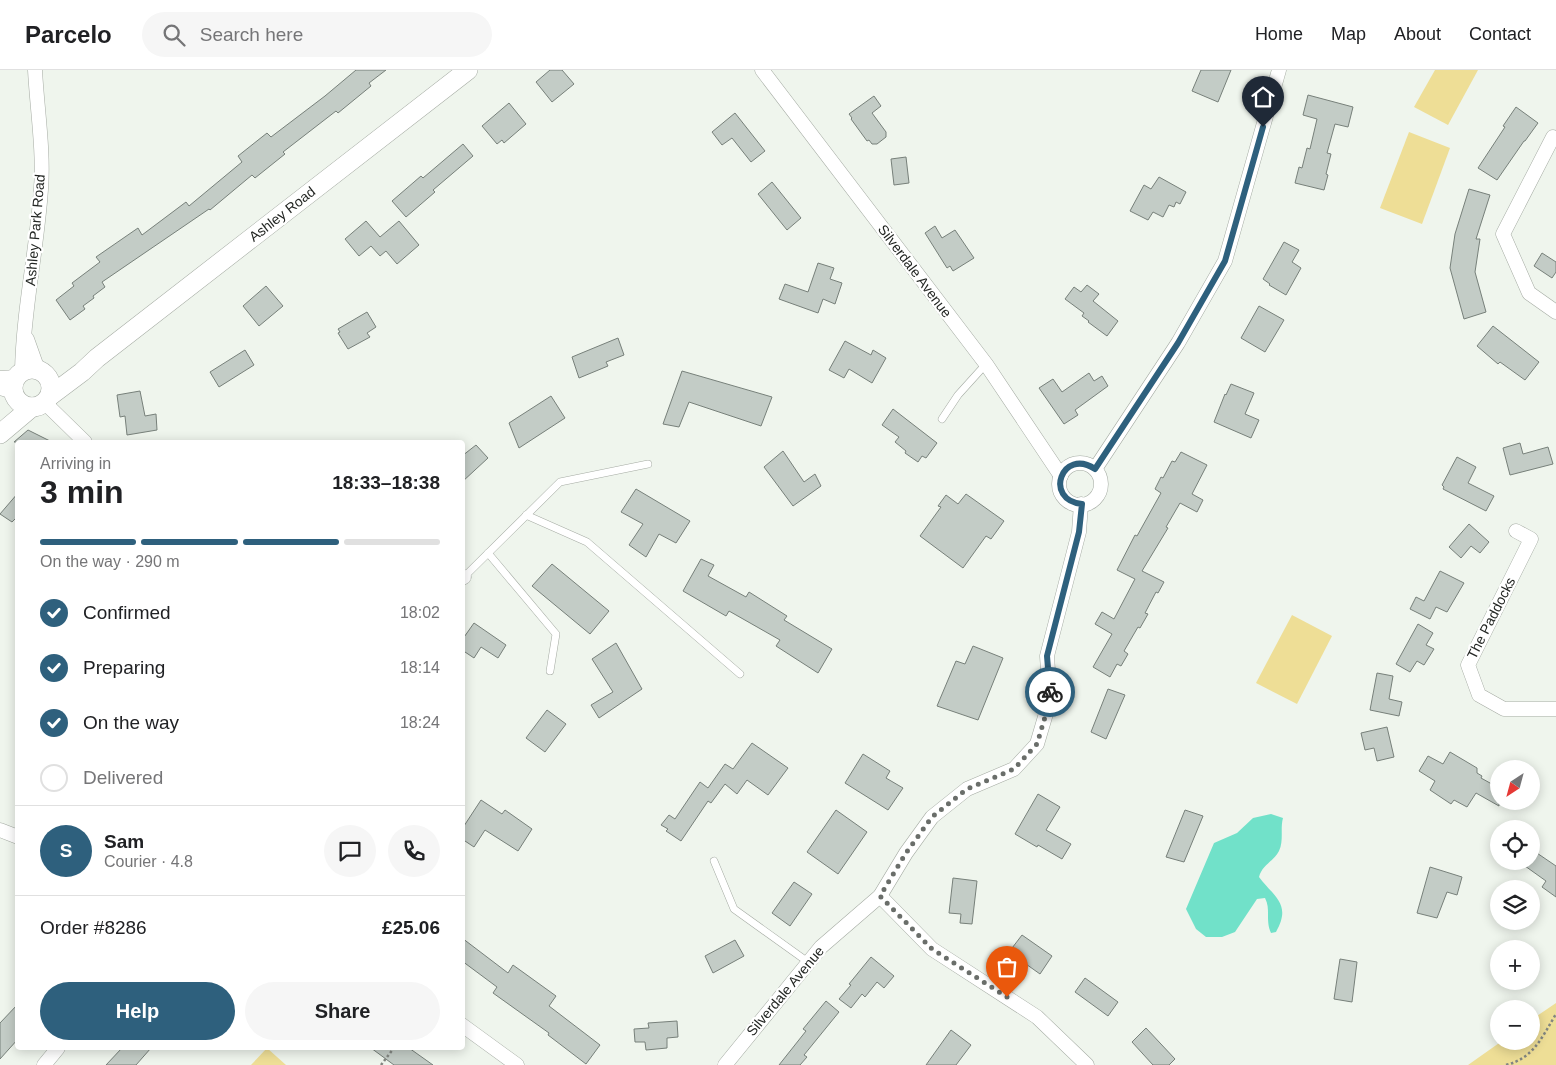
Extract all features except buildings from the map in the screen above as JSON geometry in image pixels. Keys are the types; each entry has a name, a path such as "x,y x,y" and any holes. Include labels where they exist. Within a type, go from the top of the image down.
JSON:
{"main road":[{"name":"Ashley Road","path":"0,434 26,387 97,358 468,70"},
{"path":"0,420 26,387"}],"street":[{"name":"Ashley Park Road","path":"26,387 25,331 42,186 35,70"},
{"name":"Silverdale Avenue","path":"762,70 986,364 1061,476"},
{"path":"1095,469 1178,343 1225,261 1279,70"},
{"path":"1553,137 1503,234 1529,293 1556,312"},
{"path":"26,387 84,440"},
{"path":"1083,463 1095,469 1101,481 1101,488 1094,500 1082,504 1068,501 1060,490 1061,476 1064,470 1083,463"},
{"name":"Silverdale Avenue","path":"725,1065 821,947 880,896 906,853 932,817 967,789 1014,769 1037,744 1050,700 1047,656 1079,532 1082,504"},
{"name":"The Paddocks","path":"1516,531 1531,539 1468,665 1479,695 1504,709 1556,709"},
{"path":"0,830 15,836"},
{"path":"880,896 932,949 1037,1016 1087,1065"},
{"path":"465,1027 517,1065"},
{"path":"44,1065 56,1050"}],"lane":[{"path":"942,419 958,395 986,364"},
{"path":"465,576 560,482 648,464"},
{"path":"526,515 587,542 740,674"},
{"path":"488,553 556,634 550,671"},
{"path":"714,861 734,909 808,962"}],"path":[{"path":"1506,1065 1518,1062 1535,1049 1556,1014"},
{"path":"381,1065 392,1050"}],"shaded area":[{"path":"1435,70 1478,70 1448,125 1414,107"},
{"path":"1409,132 1450,148 1422,224 1380,208"},
{"path":"1292,615 1332,636 1297,704 1256,683"},
{"path":"1271,814 1283,818 1281,843 1279,851 1263,869 1259,877 1275,896 1282,908 1276,932 1271,933 1269,928 1268,906 1265,898 1257,899 1235,932 1222,937 1206,937 1196,929 1186,909 1214,843 1237,833 1253,818"},
{"path":"1556,1003 1556,1065 1468,1065 1490,1049 1540,1050 1540,1014"},
{"path":"265,1050 269,1050 286,1065 251,1065"}],"way so far":[{"path":"1007,997 932,949 880,896 906,853 932,817 967,789 1014,769 1037,744 1050,700 1050,692"}],"route":[{"path":"1050,692 1047,656 1079,532 1082,504 1068,501 1064,496 1060,490 1061,476 1064,470 1076,464 1083,463 1095,469 1178,343 1225,261 1263,127"}]}
